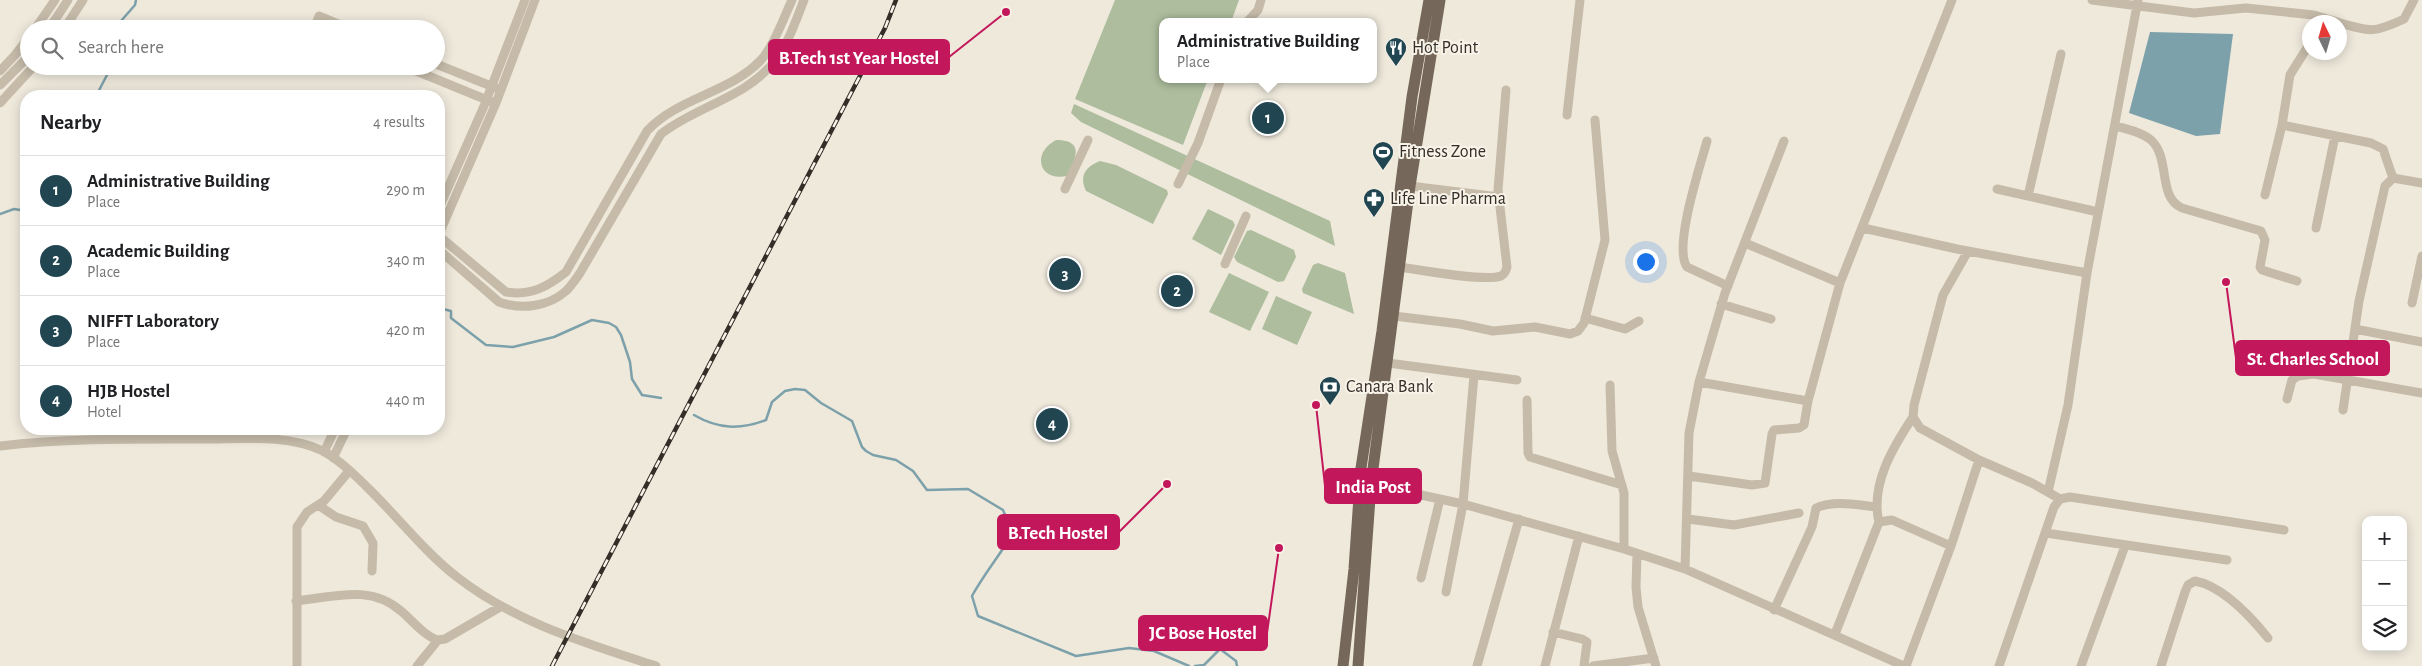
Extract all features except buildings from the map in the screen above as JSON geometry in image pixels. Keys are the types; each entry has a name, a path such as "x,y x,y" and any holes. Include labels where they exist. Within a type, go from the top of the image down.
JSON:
{"main road":[{"path":"1343,666 1412,97 1429,0"},
{"path":"1358,666 1366,483 1388,363 1410,186 1440,0"}],"street":[{"path":"41,20 55,0"},
{"path":"55,20 68,0"},
{"path":"70,20 83,0"},
{"path":"445,221 496,103 496,88 525,0"},
{"path":"445,194 487,100 496,88 535,0"},
{"path":"445,240 506,292 519,294 536,291 550,284 566,272 647,132 664,116 736,78 761,61 792,0"},
{"path":"445,255 499,302 505,304 525,307 537,305 566,291 580,273 661,134 671,126 738,91 761,76 776,61 785,46 804,0"},
{"path":"1251,18 1258,10 1261,0"},
{"path":"1567,115 1580,0"},
{"path":"1689,476 1752,485 1765,483 1772,434 1779,429 1803,427 1808,401 1840,283 1952,0"},
{"path":"2092,0 2138,3 2194,12 2246,8 2302,17"},
{"path":"2347,25 2367,31 2382,29 2404,19 2414,0"},
{"path":"2048,492 2068,405 2087,273 2138,3"},
{"path":"317,20 319,16 329,20"},
{"path":"0,71 20,49"},
{"path":"2028,196 2061,54"},
{"path":"2265,195 2282,126 2292,69 2302,55"},
{"path":"0,85 20,65"},
{"path":"445,68 496,88"},
{"path":"0,103 26,75"},
{"path":"426,75 496,103"},
{"path":"1178,184 1198,142 1220,83"},
{"path":"1400,267 1481,277 1500,276 1506,272 1499,197 1506,90"},
{"path":"1394,316 1460,324 1493,332 1535,327 1570,334 1578,331 1585,318 1605,240 1594,120"},
{"path":"2115,126 2149,138 2155,144 2163,162 2169,195 2173,203 2182,208 2261,231 2265,240 2260,266 2262,270 2297,281"},
{"path":"2282,126 2371,143 2383,149 2393,178"},
{"path":"2316,228 2335,136"},
{"path":"1065,189 1088,140"},
{"path":"1685,569 1688,519 1689,433 1699,382 1721,304 1784,141"},
{"path":"1707,142 1685,224 1683,262 1687,267 1728,286"},
{"path":"2393,178 2422,183"},
{"path":"2344,410 2355,329 2385,186 2393,178"},
{"path":"1410,186 1499,197"},
{"path":"1997,189 2098,212"},
{"path":"1225,264 1246,216"},
{"path":"1863,228 1968,251 2087,273"},
{"path":"1745,243 1840,283"},
{"path":"1834,634 1879,522 1876,507 1881,480 1889,459 1913,416 1914,405 1943,295 1968,251"},
{"path":"2412,303 2422,256"},
{"path":"1721,304 1771,319"},
{"path":"1585,318 1625,329 1639,321"},
{"path":"2355,329 2422,342"},
{"path":"1388,363 1516,380"},
{"path":"2287,399 2292,380 2298,376 2314,374 2422,393"},
{"path":"1446,592 1463,504 1474,375"},
{"path":"1699,382 1808,401"},
{"path":"1610,385 1612,451 1622,485 1624,549"},
{"path":"1527,400 1528,453 1530,457 1622,485"},
{"path":"1913,416 1920,428 1979,460 2060,499"},
{"path":"324,452 332,435"},
{"path":"333,458 344,435"},
{"path":"0,446 75,440 248,440 286,441 309,446 324,452 349,471 445,567 500,607 567,636 656,666"},
{"path":"1366,483 1463,504 1519,519 1624,549 1685,569 1774,610 1834,634 1905,666 1951,546 1979,460"},
{"path":"297,666 298,527 307,512 329,497 349,471"},
{"path":"1999,666 2054,507 2060,499 2070,496 2284,530"},
{"path":"1421,578 1440,499"},
{"path":"1774,610 1812,527 1816,508 1825,504 1876,507"},
{"path":"318,505 336,518 363,526 373,543 372,571"},
{"path":"1688,519 1734,525 1799,513"},
{"path":"1477,666 1519,519"},
{"path":"1879,522 1892,520 1951,546"},
{"path":"2046,533 2227,560"},
{"path":"1545,666 1579,536"},
{"path":"2081,666 2125,546"},
{"path":"1593,666 1655,662 1638,607 1636,587 1637,554"},
{"path":"2161,666 2185,592 2188,585 2194,581 2209,586 2240,608 2268,638"},
{"path":"296,601 361,593 380,596 390,601 438,640"},
{"path":"418,666 438,640 445,639 500,607"},
{"path":"1553,632 1587,642 1584,666"}],"green space":[{"path":"1115,0 1239,0 1232,18 1159,18 1159,83 1206,83 1183,145 1075,99"},
{"path":"1074,104 1330,221 1335,246 1081,122 1071,113"},
{"path":"1056,140 1072,143 1075,147 1075,158 1067,176 1057,177 1050,175 1042,165 1043,152"},
{"path":"1100,161 1116,165 1167,190 1168,194 1153,224 1086,191 1083,176 1090,166"},
{"path":"1208,209 1233,221 1235,225 1221,255 1192,239"},
{"path":"1251,230 1294,250 1296,257 1284,281 1278,282 1237,262 1234,257 1247,231"},
{"path":"1318,263 1345,273 1354,314 1303,293 1302,289 1313,265"},
{"path":"1229,273 1269,292 1250,331 1209,312"},
{"path":"1276,296 1312,312 1297,345 1262,329"}],"water":[{"path":"2150,32 2233,34 2220,134 2196,136 2129,113"}],"waterway":[{"path":"122,20 135,5 136,0"},
{"path":"99,90 107,75"},
{"path":"0,214 14,209 20,210"},
{"path":"445,310 451,311 451,318 486,345 513,347 554,337 592,320 609,323 616,327 621,335 630,362 632,379 642,395 661,398"},
{"path":"694,415 720,425 738,427 756,423 766,420 772,402 785,391 805,390 821,403 852,421 862,447 866,451 873,455 896,460 913,471 927,490 968,489 1003,510 1013,533 972,596 978,616 1076,656 1129,648 1154,651 1189,666"},
{"path":"1195,666 1204,665 1220,649 1236,661 1237,666"}],"railway":[{"path":"552,666 885,28 896,0"}],"place":[{"name":"B.Tech 1st Year Hostel","path":"1006,12"},
{"name":"Hot Point","path":"1396,67"},
{"name":"Administrative Building","path":"1268,118"},
{"name":"Fitness Zone","path":"1383,171"},
{"name":"Life Line Pharma","path":"1374,218"},
{"name":"NIFFT Laboratory","path":"1065,274"},
{"name":"St. Charles School","path":"2226,282"},
{"name":"Academic Building","path":"1177,291"},
{"name":"India Post","path":"1316,405"},
{"name":"Canara Bank","path":"1330,406"},
{"name":"HJB Hostel","path":"1052,424"},
{"name":"B.Tech Hostel","path":"1167,484"},
{"name":"JC Bose Hostel","path":"1279,548"}]}
